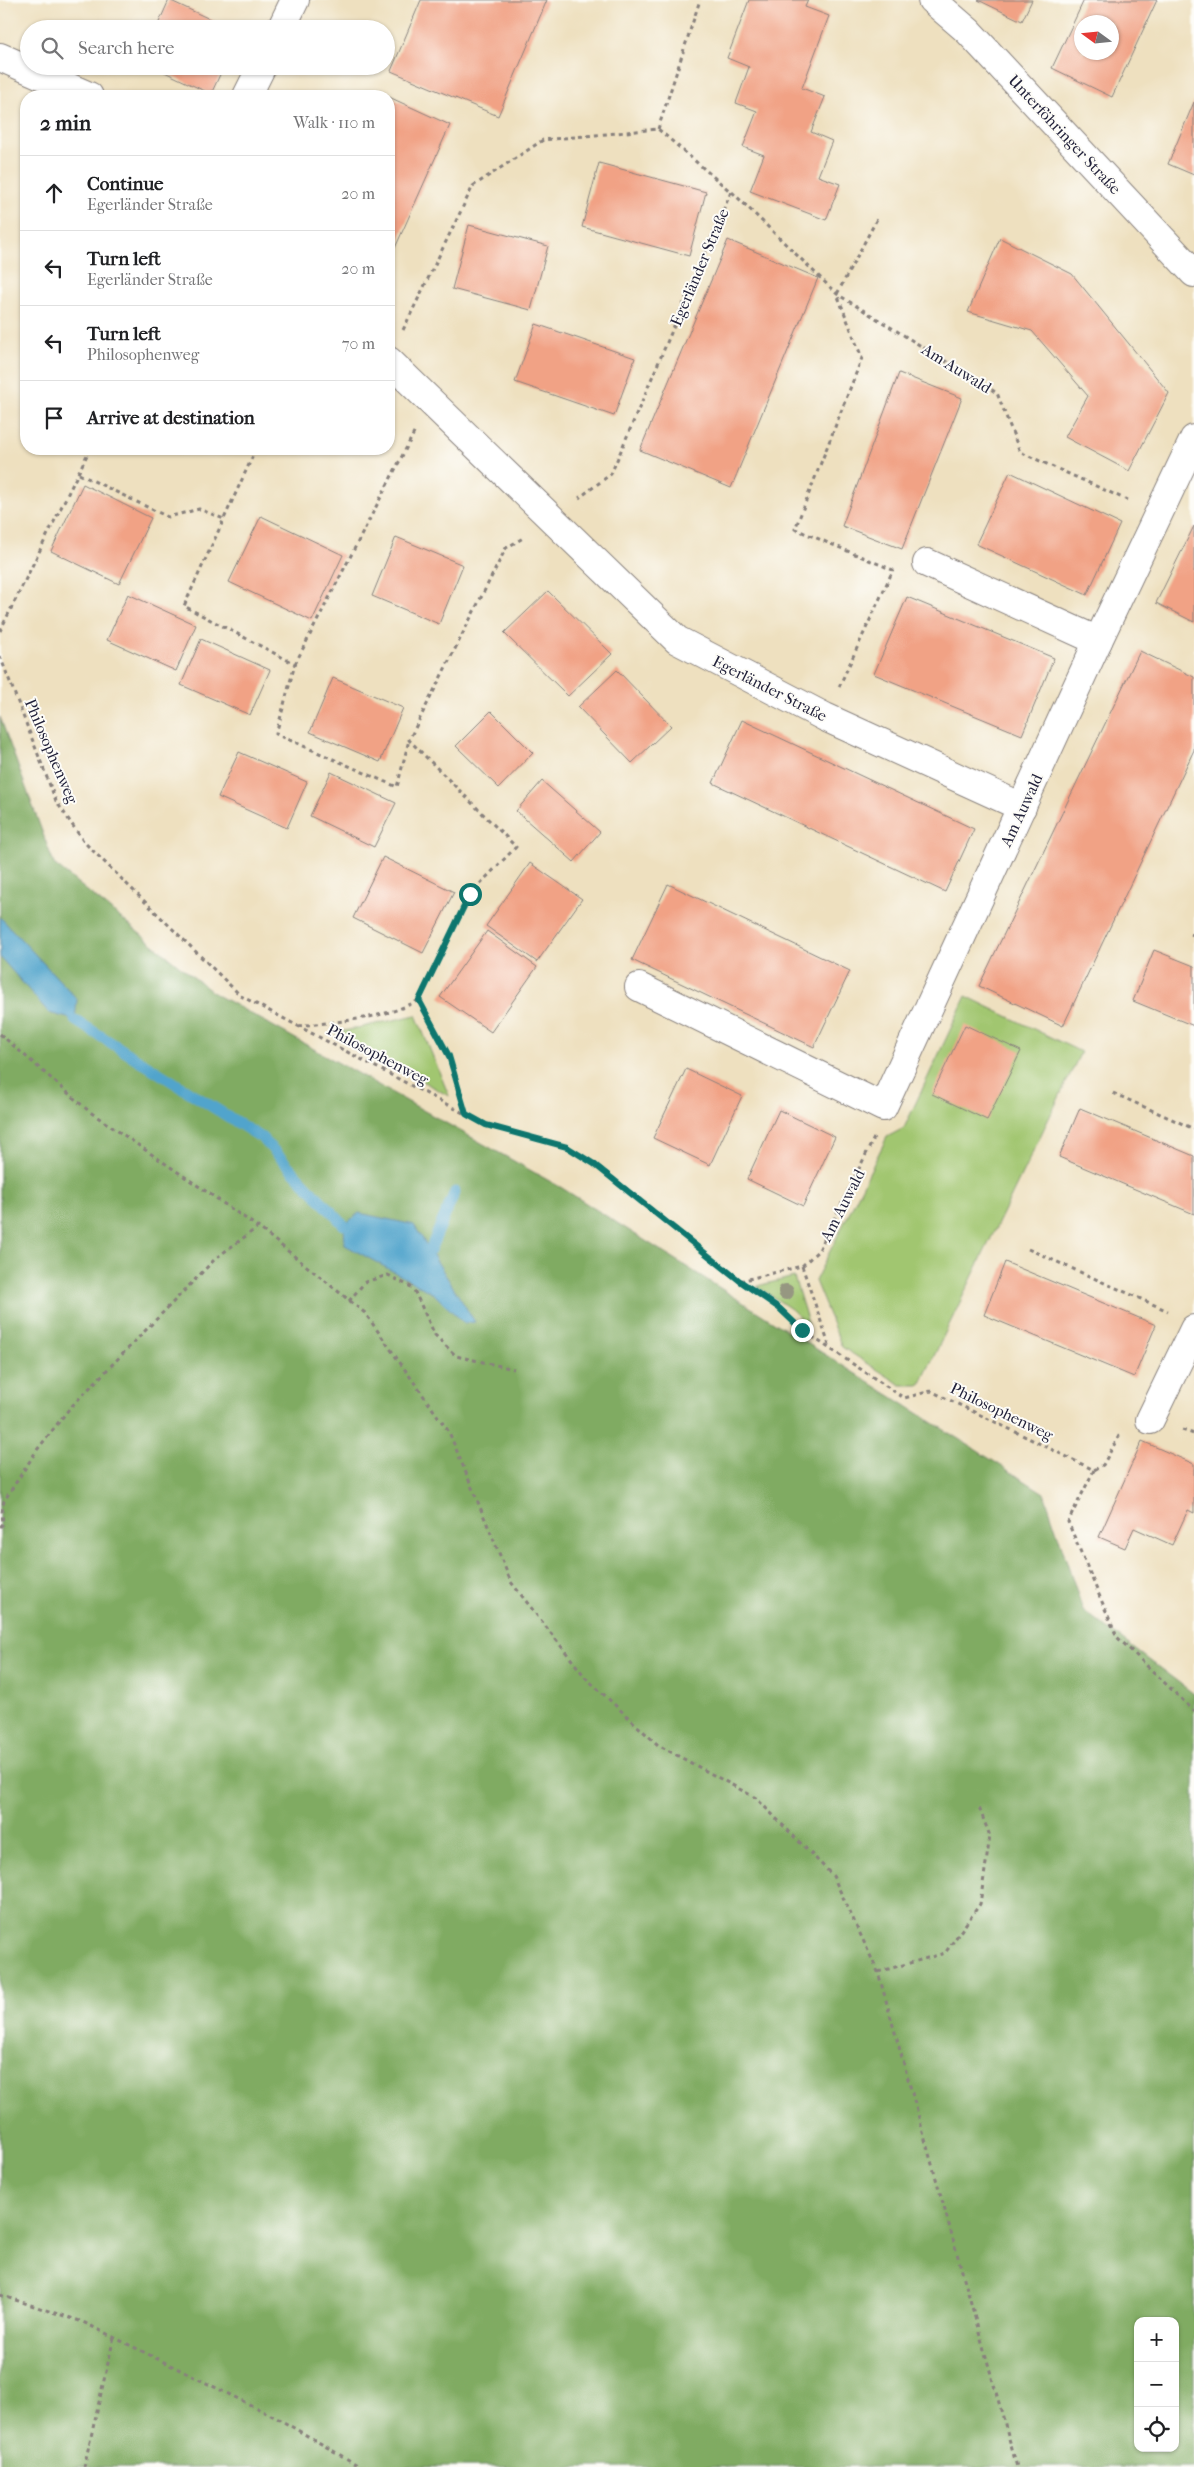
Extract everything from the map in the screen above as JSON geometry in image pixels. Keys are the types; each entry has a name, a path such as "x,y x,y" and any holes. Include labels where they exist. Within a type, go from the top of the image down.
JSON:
{"street":[{"path":"285,20 295,0"},
{"name":"Unterföhringer Straße","path":"932,0 968,31 1194,273"},
{"path":"0,57 20,66"},
{"path":"41,75 75,90"},
{"path":"250,90 258,75"},
{"name":"Egerländer Straße","path":"395,367 551,520 677,640 825,717 1022,807"},
{"name":"Am Auwald","path":"883,1106 1098,641 1194,439"},
{"path":"927,563 1098,641"},
{"path":"639,987 883,1106"},
{"path":"1150,1420 1185,1322"}],"path":[{"path":"401,334 473,186 543,140 658,129 700,0"},
{"name":"Egerländer Straße","path":"295,664 276,734 397,786 409,740 506,548 551,520 611,474 731,192 658,129"},
{"path":"731,192 837,294 862,358 795,529 893,570 825,717"},
{"path":"837,294 878,217"},
{"name":"Am Auwald","path":"837,294 998,393 1020,452 1158,513"},
{"path":"253,455 184,606 295,664 431,400"},
{"path":"0,631 87,455"},
{"path":"79,474 168,516 199,509 224,519"},
{"name":"Philosophenweg","path":"0,656 56,801 84,842 241,996 486,1125 567,1147 594,1164 740,1281 779,1308 802,1330 904,1398 931,1390 1094,1470"},
{"path":"298,1026 370,1018 407,1007 419,1000 470,894 516,847 409,740"},
{"path":"419,1000 449,1056 466,1114"},
{"path":"0,1034 90,1112 258,1228 365,1313 448,1432 511,1582 586,1678 658,1745 756,1798 833,1876 878,1972 1017,2467"},
{"path":"1112,1093 1194,1129"},
{"name":"Am Auwald","path":"802,1266 819,1250 828,1233 871,1147 883,1106"},
{"path":"0,1527 3,1524 2,1512 4,1501 37,1450 69,1409 216,1258 258,1228"},
{"path":"1028,1249 1185,1322"},
{"path":"740,1281 802,1266 831,1350"},
{"path":"349,1300 365,1282 388,1275 413,1288 435,1335 456,1356 514,1369"},
{"path":"1150,1420 1126,1422 1103,1465 1094,1470 1068,1522 1117,1637 1194,1712"},
{"path":"878,1972 945,1953 980,1904 990,1836 978,1805"},
{"path":"0,2296 83,2322 275,2417 361,2467"},
{"path":"84,2467 114,2337"}],"green space":[{"path":"0,717 54,864 212,992 562,1188 1044,1493 1083,1610 1194,1694 1194,2467 0,2467"},
{"path":"966,996 1081,1052 920,1385 901,1385 842,1347 815,1281 887,1137 904,1128"},
{"path":"416,1015 449,1096 335,1033"},
{"path":"794,1277 809,1326 791,1309 757,1286"}],"water":[{"path":"0,917 77,999 75,1020 49,1013 0,957"},
{"path":"359,1213 414,1225 475,1322 464,1323 434,1294 345,1245 344,1225"}],"building":[{"path":"169,0 212,20 160,20"},
{"path":"421,0 547,0 498,116 395,73 395,62"},
{"path":"749,0 808,0 805,7 829,16 802,88 825,97 811,132 832,141 818,176 840,184 826,220 750,191 764,155 743,147 757,111 736,103 749,67 727,58"},
{"path":"978,0 1032,0 1022,21"},
{"path":"1084,0 1157,0 1112,97 1052,68 1074,21 1074,60 1119,60 1119,15 1077,15"},
{"path":"171,75 220,75 213,90 203,90"},
{"path":"395,100 450,125 395,248"},
{"path":"1194,102 1194,175 1168,164"},
{"path":"599,163 706,192 689,256 582,227"},
{"path":"469,225 548,246 531,310 452,289"},
{"path":"1000,238 1072,274 1169,393 1129,471 1065,437 1088,396 1032,331 968,312"},
{"path":"728,240 818,278 731,488 640,450"},
{"path":"536,324 635,358 614,416 515,382"},
{"path":"899,373 962,398 902,549 842,526"},
{"path":"1010,472 1120,524 1087,595 976,544"},
{"path":"83,484 151,518 119,584 51,551"},
{"path":"261,516 343,555 312,621 229,582"},
{"path":"1194,526 1194,622 1156,603"},
{"path":"396,537 463,565 439,624 372,596"},
{"path":"548,591 612,654 568,696 504,633"},
{"path":"128,594 196,625 176,671 107,640"},
{"path":"907,597 1054,658 1022,735 874,674"},
{"path":"201,639 270,670 250,715 181,685"},
{"path":"1140,651 1194,677 1194,750 1063,1026 979,986"},
{"path":"617,670 671,726 632,763 578,707"},
{"path":"333,678 403,708 380,762 310,732"},
{"path":"491,711 533,753 499,788 456,746"},
{"path":"742,720 974,829 945,892 713,783"},
{"path":"239,752 307,782 287,828 218,797"},
{"path":"331,772 396,803 374,847 310,816"},
{"path":"542,781 600,832 574,862 516,811"},
{"path":"383,857 454,892 423,953 353,918"},
{"path":"530,863 582,899 537,962 486,926"},
{"path":"668,884 850,971 814,1047 632,960"},
{"path":"487,931 537,967 491,1032 440,997"},
{"path":"1154,950 1194,966 1194,1026 1133,1001"},
{"path":"965,1025 1021,1051 987,1120 932,1094"},
{"path":"686,1069 742,1096 710,1165 653,1138"},
{"path":"1080,1108 1194,1156 1194,1214 1059,1157"},
{"path":"779,1110 835,1137 803,1206 747,1179"},
{"path":"1005,1262 1156,1325 1134,1377 984,1315"},
{"path":"1142,1441 1194,1464 1194,1513 1188,1510 1172,1545 1134,1528 1125,1548 1099,1537"}],"waterway":[{"path":"75,1020 262,1138 344,1225"},
{"path":"430,1250 455,1192"}],"route":[{"path":"470,894 419,1000 449,1056 466,1114 486,1125 567,1147 594,1164 740,1281 779,1308 802,1330"}]}
